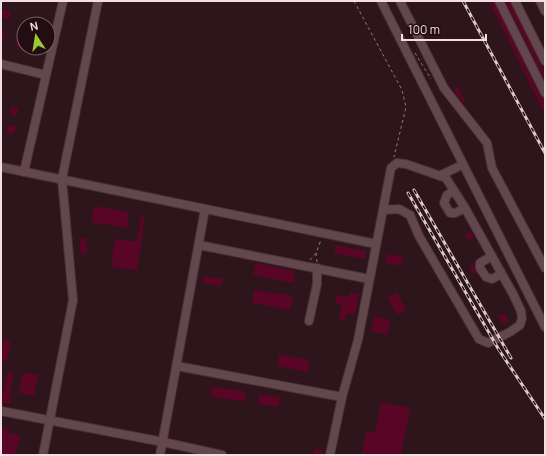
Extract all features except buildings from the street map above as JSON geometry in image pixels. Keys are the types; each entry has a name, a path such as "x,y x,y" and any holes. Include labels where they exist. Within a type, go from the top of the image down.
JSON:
{"street":[{"path":"24,172 62,1"},
{"path":"43,455 73,300 62,180 98,1"},
{"path":"381,1 462,165 545,327"},
{"path":"400,1 444,88 487,143 492,168 545,268"},
{"path":"499,1 545,93"},
{"path":"515,1 545,61"},
{"path":"540,1 545,11"},
{"path":"1,64 46,75"},
{"path":"330,455 342,397 358,340 391,168 397,163 406,164 446,178 465,208 519,305 522,318 520,325 488,343 479,339 419,236 410,216 399,209 383,210"},
{"path":"441,175 462,165"},
{"path":"1,167 376,244"},
{"path":"454,191 447,195 444,203 450,213 455,213 465,208"},
{"path":"160,455 205,209"},
{"path":"199,245 369,278"},
{"path":"492,256 480,263 480,268 486,277 492,278 501,274"},
{"path":"309,321 317,284 317,268"},
{"path":"177,366 342,397"},
{"path":"1,412 163,442 222,455"}],"path":[{"path":"354,1 402,90 406,107 391,168"},
{"path":"414,50 432,81"},
{"path":"317,268 316,253 321,240 326,233"}],"railway":[{"path":"463,1 545,153"},
{"path":"414,190 511,358"},
{"path":"408,193 499,350 545,419"}]}
